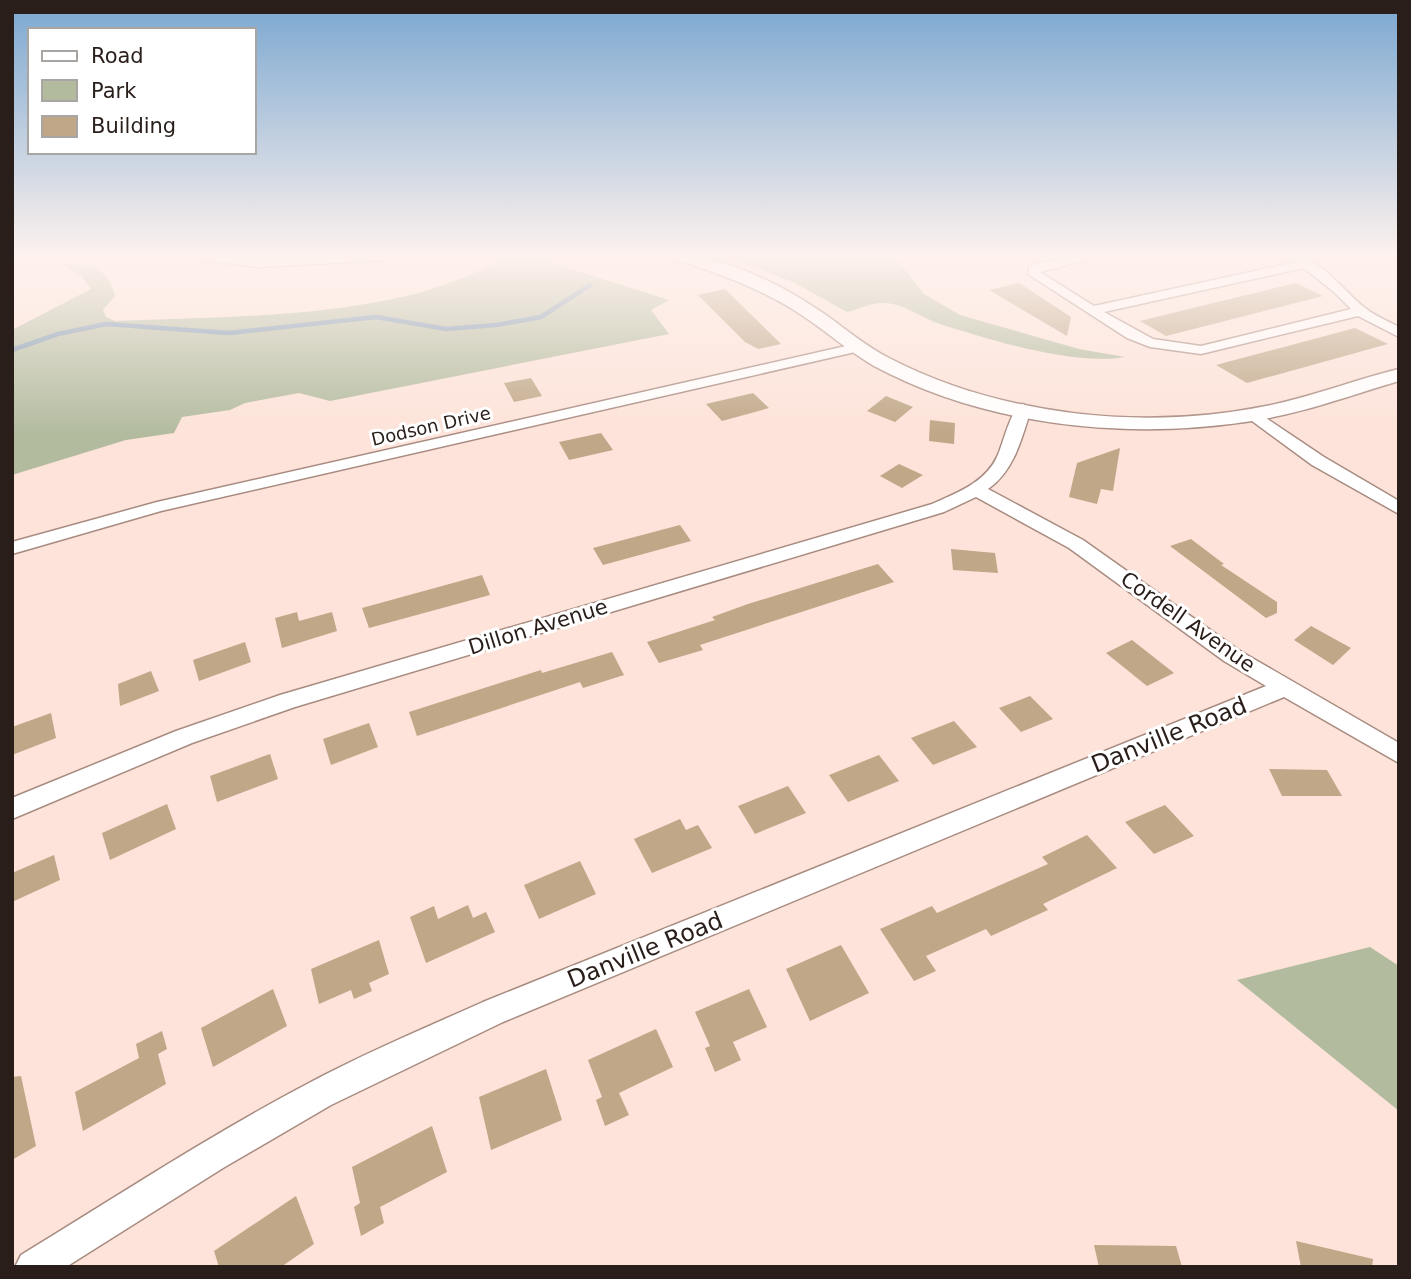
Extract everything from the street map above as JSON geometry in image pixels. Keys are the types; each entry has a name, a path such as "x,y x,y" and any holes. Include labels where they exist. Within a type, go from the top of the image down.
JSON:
{"street":[{"path":"814,316 880,361 938,386 1023,409 1132,423 1209,421 1254,415 1399,375"},
{"path":"1103,316 1150,343 1201,350 1341,316"},
{"path":"1368,316 1399,333"},
{"name":"Dodson Drive","path":"12,548 170,504 859,347"},
{"name":"Dillon Avenue","path":"12,809 184,737 254,712 938,508 977,491 998,473 1005,462 1023,409"},
{"path":"1254,415 1318,461 1399,509"},
{"name":"Cordell Avenue","path":"977,491 1076,544 1165,610 1283,688 1399,754"},
{"name":"Danville Road","path":"33,1267 321,1094 493,1012 1283,688"}],"green space":[{"path":"40,316 105,316 115,321 243,316 655,316 669,334 330,401 299,393 245,403 230,410 182,417 174,433 126,440 12,475 12,330"},
{"path":"922,316 962,316 1079,349 1125,357 1104,359 1057,355 940,324"},
{"path":"1370,947 1399,966 1399,1111 1237,980"}],"building":[{"path":"719,316 752,316 781,344 758,349 745,342"},
{"path":"1033,316 1069,316 1071,317 1067,336"},
{"path":"1162,316 1246,316 1166,336 1140,321"},
{"path":"1355,328 1388,344 1247,383 1216,365"},
{"path":"531,378 542,396 514,402 504,383"},
{"path":"753,393 769,408 722,421 706,404"},
{"path":"886,396 913,407 895,422 867,411"},
{"path":"930,420 955,423 954,444 929,441"},
{"path":"601,433 613,450 569,460 559,442"},
{"path":"1120,448 1113,491 1101,489 1097,504 1069,497 1077,463"},
{"path":"899,464 923,475 902,488 880,476"},
{"path":"680,525 691,541 603,565 593,548"},
{"path":"1191,539 1224,564 1221,565 1277,602 1277,613 1266,618 1170,546"},
{"path":"951,549 995,553 998,573 953,570"},
{"path":"878,564 894,582 700,645 703,650 659,663 647,642 715,620 712,617 748,604"},
{"path":"482,575 490,595 369,628 362,608"},
{"path":"297,612 299,621 332,612 337,631 282,648 275,618"},
{"path":"1311,626 1351,648 1333,665 1294,640"},
{"path":"1132,640 1174,673 1147,686 1106,653"},
{"path":"245,642 251,662 199,681 193,660"},
{"path":"612,652 624,675 583,688 580,682 417,736 409,712 541,670 542,673"},
{"path":"151,671 159,691 120,706 118,684"},
{"path":"1030,696 1053,719 1021,732 999,708"},
{"path":"51,713 56,738 12,755 12,727"},
{"path":"954,721 977,747 933,765 911,738"},
{"path":"369,723 378,747 331,765 323,739"},
{"path":"270,754 278,779 217,802 210,776"},
{"path":"879,755 899,781 848,802 829,775"},
{"path":"1269,769 1327,770 1342,796 1282,796"},
{"path":"788,786 806,813 755,834 738,806"},
{"path":"167,804 176,829 110,860 102,833"},
{"path":"1165,805 1194,836 1154,854 1125,822"},
{"path":"680,819 686,830 698,825 712,848 652,873 634,839"},
{"path":"1087,835 1117,868 1043,904 1048,910 991,936 986,929 926,956 936,971 914,981 880,929 932,906 937,913 1048,864 1042,857"},
{"path":"54,855 60,880 12,902 12,873"},
{"path":"580,861 596,894 539,919 524,885"},
{"path":"468,905 473,918 486,912 495,932 426,963 410,917 434,906 438,919"},
{"path":"379,940 389,974 369,983 372,991 354,999 351,990 319,1004 311,969"},
{"path":"841,945 869,993 810,1021 786,969"},
{"path":"273,989 287,1026 213,1067 201,1028"},
{"path":"749,989 767,1027 733,1042 741,1060 715,1072 705,1048 710,1046 695,1012"},
{"path":"656,1029 673,1067 619,1093 629,1115 605,1126 596,1100 602,1097 588,1060"},
{"path":"162,1031 167,1049 158,1054 166,1084 83,1131 75,1092 139,1058 136,1044"},
{"path":"546,1069 562,1120 491,1150 479,1097"},
{"path":"21,1076 36,1146 12,1160 12,1077"},
{"path":"432,1126 447,1172 380,1207 384,1223 361,1236 354,1207 360,1203 352,1167"},
{"path":"296,1196 314,1244 281,1267 219,1267 214,1251"},
{"path":"1296,1241 1373,1259 1372,1267 1301,1267"},
{"path":"1094,1245 1176,1246 1182,1267 1099,1267"}],"waterway":[{"path":"12,350 58,334 106,324 229,333 376,317 446,329 496,325 543,316"}]}
